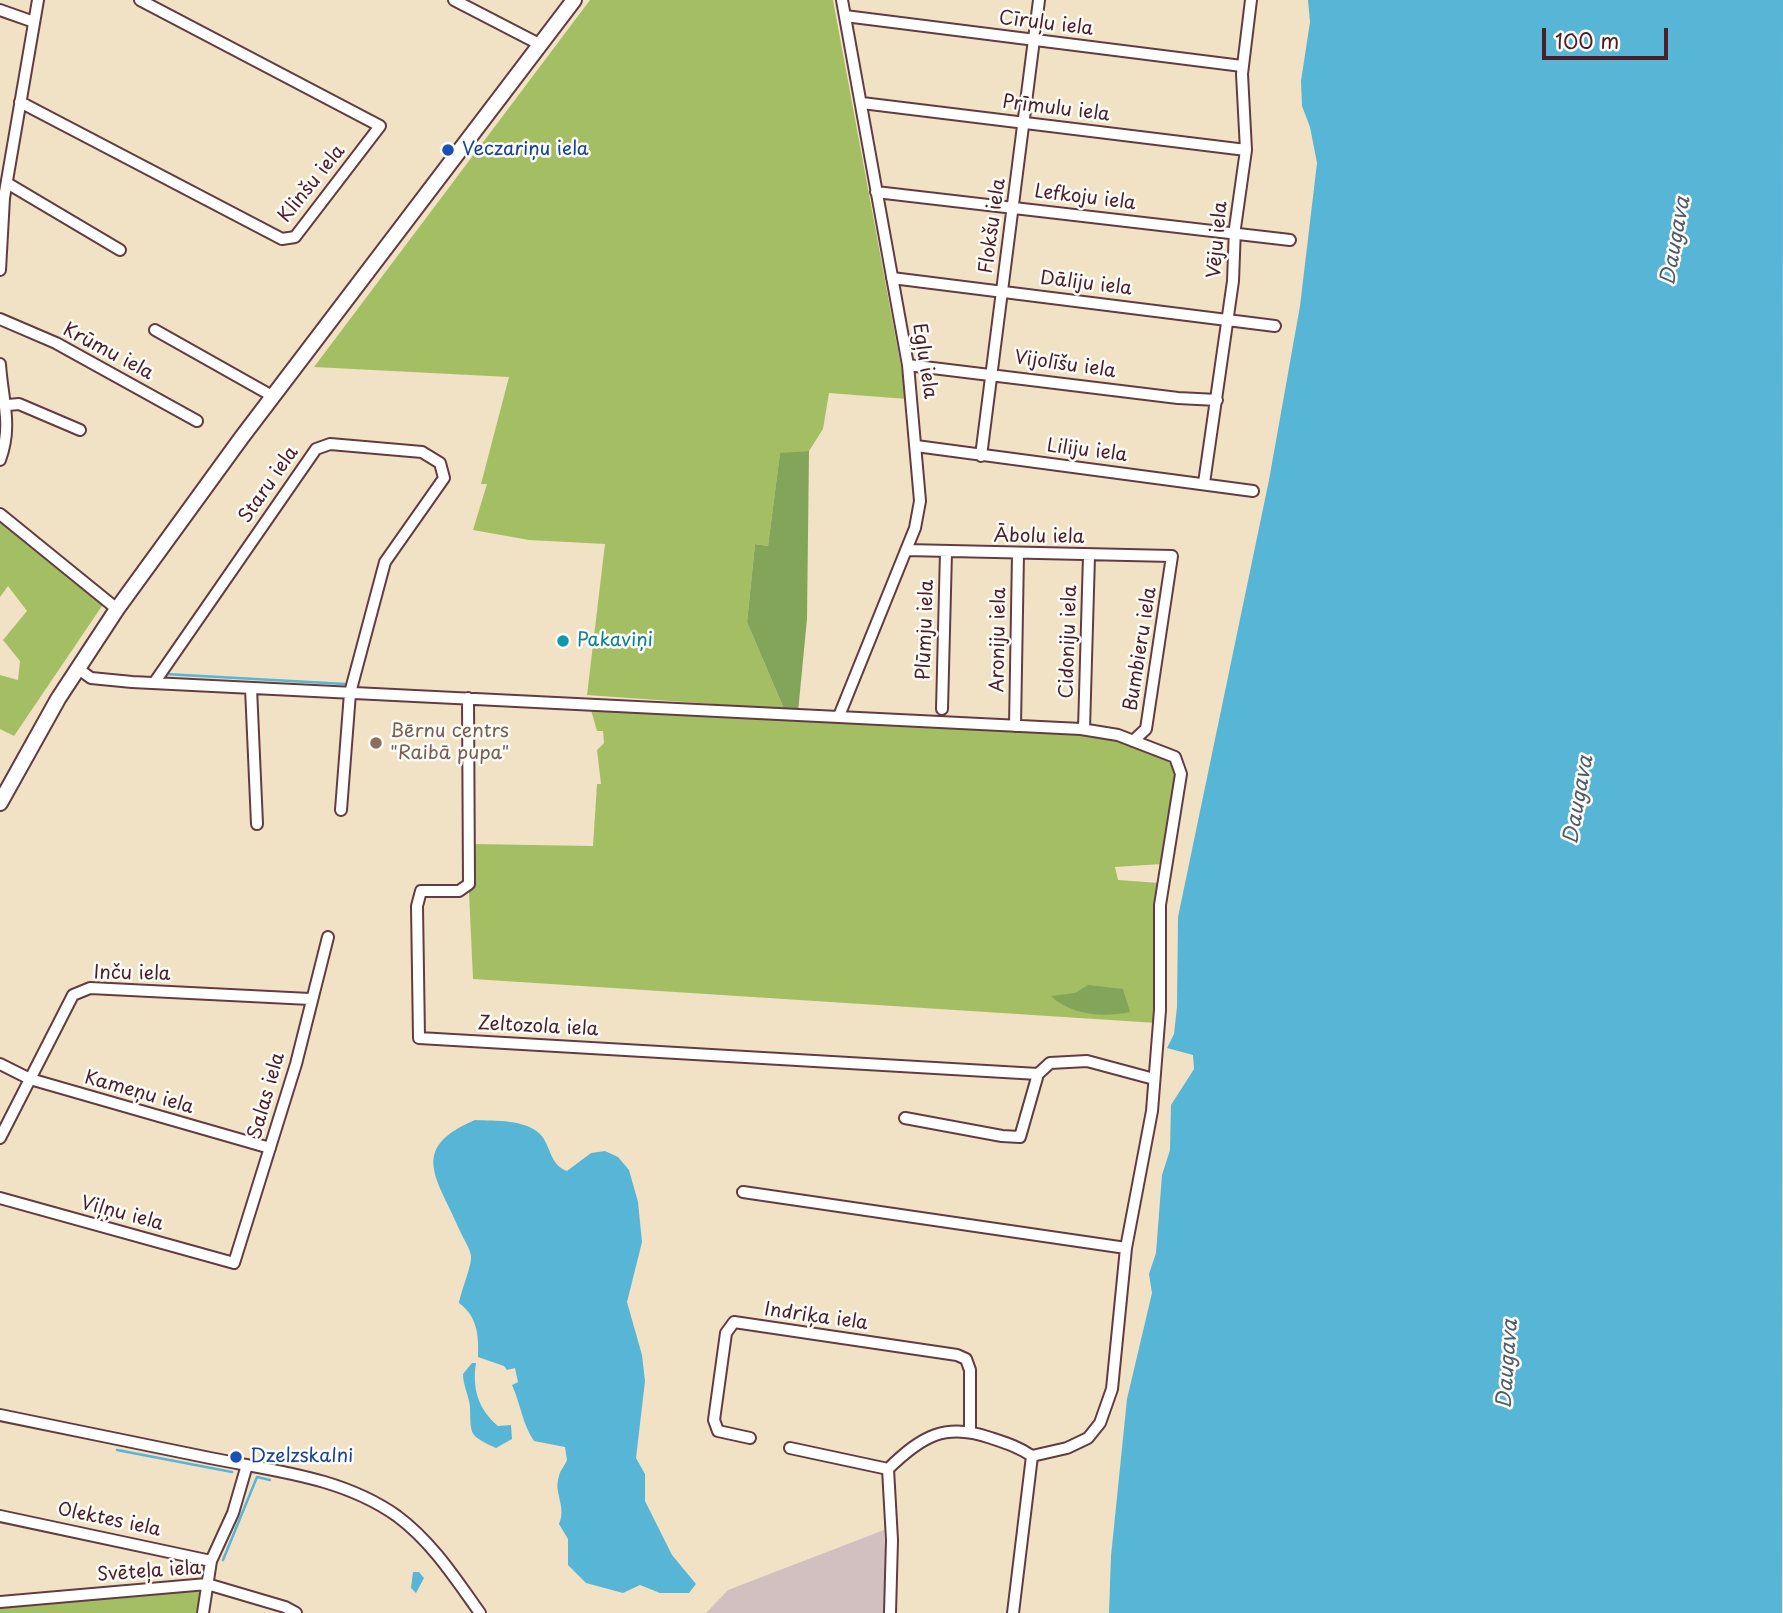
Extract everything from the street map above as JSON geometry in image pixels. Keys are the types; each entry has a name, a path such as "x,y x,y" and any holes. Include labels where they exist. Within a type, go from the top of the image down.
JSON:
{"main road":[{"path":"0,803 77,668 117,609 574,0"}],"street":[{"path":"0,271 7,183 38,0"},
{"name":"Klinšu iela","path":"20,102 282,239 295,237 380,126 140,0"},
{"path":"454,0 541,45"},
{"name":"Egļu iela","path":"839,716 919,512 908,365 842,0"},
{"name":"Flokšu iela","path":"981,456 1039,0"},
{"name":"Vēju iela","path":"1204,483 1228,319 1235,233 1246,150 1242,66 1251,0"},
{"path":"0,10 34,22"},
{"name":"Cīruļu iela","path":"845,16 1242,66"},
{"name":"Prīmulu iela","path":"862,103 1246,150"},
{"path":"7,183 120,250"},
{"name":"Lefkoju iela","path":"876,192 1290,240"},
{"name":"Dāliju iela","path":"892,278 1275,326"},
{"name":"Krūmu iela","path":"0,319 57,343 197,421"},
{"path":"155,330 274,397"},
{"path":"0,364 2,394 8,405 5,447 0,460"},
{"name":"Vijolīšu iela","path":"908,365 991,373 1178,398 1217,400"},
{"path":"8,405 19,404 80,430"},
{"name":"Staru iela","path":"154,683 316,449 330,444 422,452 440,463 444,478 385,562 350,693"},
{"name":"Liliju iela","path":"916,446 1253,491"},
{"path":"0,514 117,609"},
{"name":"Ābolu iela","path":"906,550 1172,556"},
{"name":"Plūmju iela","path":"942,709 946,552"},
{"name":"Aroniju iela","path":"1015,726 1018,554"},
{"name":"Cidoniju iela","path":"1084,729 1089,556"},
{"name":"Bumbieru iela","path":"1133,741 1146,729 1172,556"},
{"path":"77,668 91,677 154,683 1084,729 1168,753 1181,766 1180,787 1160,905 1160,1010 1152,1111 1126,1248 1116,1357 1106,1409 1095,1430 1080,1444 1032,1456 1021,1449 970,1431 929,1435 907,1450 888,1468 892,1540 890,1613"},
{"path":"251,688 257,824"},
{"path":"341,810 350,693"},
{"name":"Zeltozola iela","path":"468,698 469,884 459,891 421,891 417,906 419,1038 1038,1074"},
{"name":"Salas iela","path":"234,1263 296,1064 310,999 328,937"},
{"name":"Inču iela","path":"0,1138 73,995 90,988 310,999"},
{"path":"905,1118 1002,1136 1020,1136 1038,1074 1050,1063 1087,1061 1154,1079"},
{"name":"Kameņu iela","path":"0,1064 30,1079 270,1148"},
{"path":"743,1192 1126,1248"},
{"name":"Viļņu iela","path":"0,1198 234,1263"},
{"name":"Indriķa iela","path":"750,1438 718,1431 714,1420 726,1333 734,1322 944,1353 966,1359 970,1370 970,1431"},
{"path":"0,1415 322,1480 358,1494 395,1515 436,1552 480,1613"},
{"path":"790,1448 888,1468"},
{"path":"1013,1613 1032,1456"},
{"path":"203,1613 211,1561 233,1513 247,1465"},
{"name":"Olektes iela","path":"0,1516 211,1561"},
{"name":"Svēteļa iela","path":"0,1602 207,1584 285,1607 296,1613"}],"shaded area":[{"path":"884,1530 888,1613 706,1613 728,1590"}],"green space":[{"path":"590,0 833,0 907,399 829,393 823,429 809,451 780,454 768,546 755,544 747,622 784,709 587,695 605,544 529,540 473,530 487,484 481,484 509,377 314,367"},
{"path":"809,451 807,619 798,712 784,709 747,622 755,544 768,546 780,453"},
{"path":"0,519 104,603 14,736 0,729 0,675 18,680 20,661 3,640 27,611 8,586 0,597"},
{"path":"591,710 1107,736 1160,755 1168,761 1179,779 1162,864 1115,867 1118,880 1159,883 1157,1023 473,979 469,892 473,844 593,846 597,784 601,784 597,750 604,743 603,731 597,731"},
{"path":"1088,985 1123,989 1130,1012 1098,1015 1078,1011 1051,996 1075,993"},
{"path":"201,1591 196,1613 0,1613 0,1606"}],"water":[{"name":"Daugava","path":"1308,0 1783,0 1782,1613 1109,1613 1111,1556 1127,1399 1152,1293 1149,1274 1156,1253 1162,1175 1170,1150 1171,1105 1194,1069 1193,1055 1167,1048 1174,1034 1177,1007 1178,917 1269,480 1300,306 1317,163 1310,127 1302,106 1301,81 1310,22"},
{"path":"475,1120 519,1123 535,1130 541,1135 557,1165 567,1171 591,1153 605,1151 618,1157 629,1170 638,1202 642,1242 627,1302 642,1355 645,1381 636,1458 645,1474 645,1501 672,1555 696,1584 689,1593 660,1593 640,1585 623,1593 586,1583 568,1565 568,1539 559,1524 562,1511 558,1488 560,1474 567,1460 565,1447 534,1441 512,1385 518,1382 515,1368 507,1370 504,1366 478,1357 476,1327 470,1314 459,1303 471,1256 437,1181 434,1154 441,1142 454,1131"},
{"path":"472,1363 476,1363 475,1381 481,1405 498,1426 511,1425 512,1439 496,1448 476,1437 471,1429 463,1374"},
{"path":"413,1572 419,1572 424,1578 416,1593 411,1588"}],"waterway":[{"path":"165,674 345,684"},
{"path":"117,1450 232,1472"},
{"path":"223,1560 257,1477 270,1480"}],"place":[{"name":"Veczariņu iela","path":"448,150"},
{"name":"Pakaviņi","path":"563,641"},
{"name":"Bērnu centrs \"Raibā pupa\"","path":"376,743"},
{"name":"Dzelzskalni","path":"236,1457"}]}
